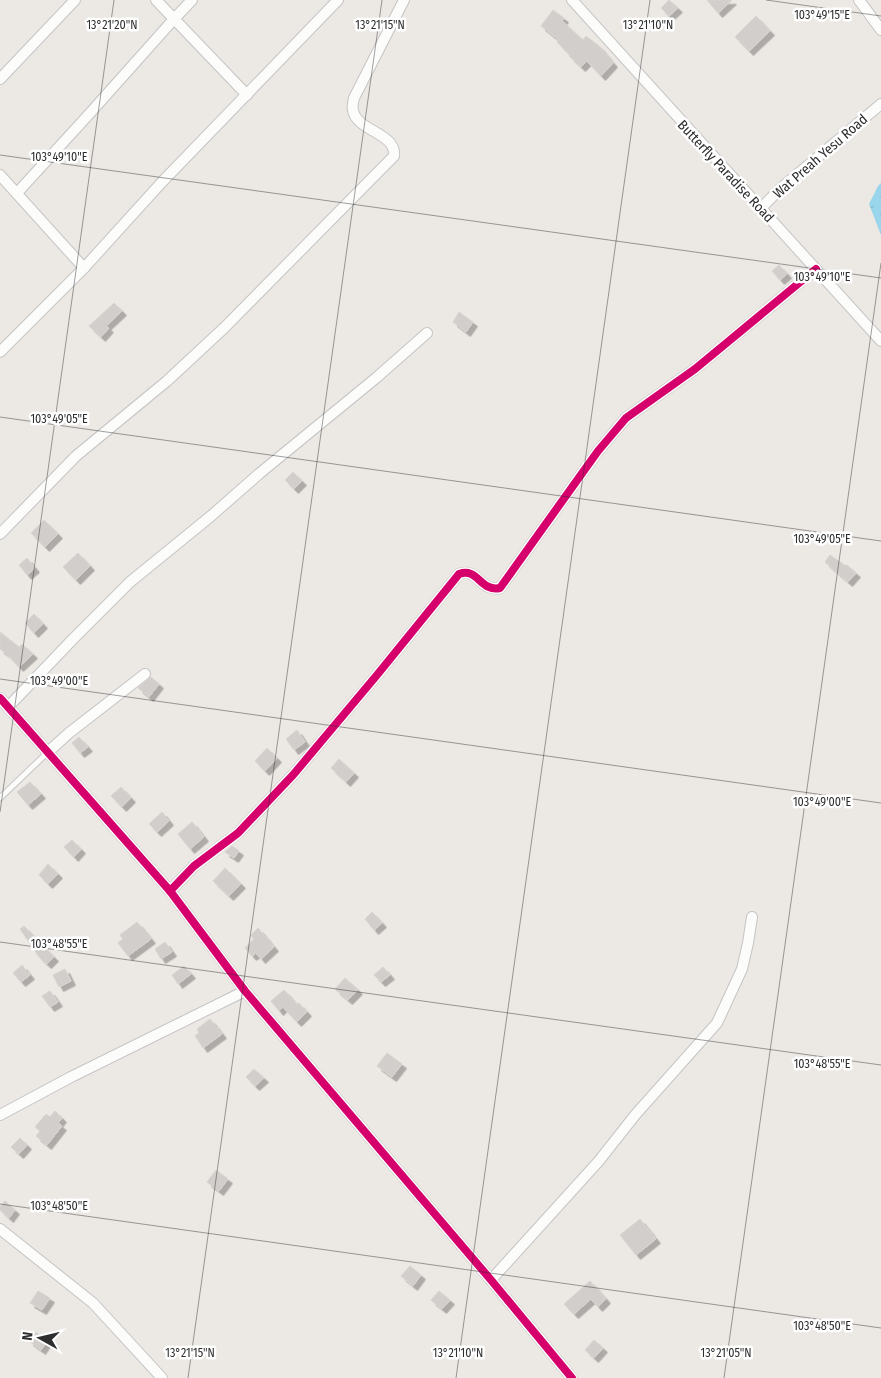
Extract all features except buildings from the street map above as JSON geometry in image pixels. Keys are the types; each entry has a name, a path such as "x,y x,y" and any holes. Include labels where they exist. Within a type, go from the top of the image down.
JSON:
{"street":[{"path":"0,79 75,0"},
{"path":"156,0 247,95"},
{"path":"17,193 192,0"},
{"path":"0,352 84,268 162,182 338,0"},
{"path":"0,534 76,456 167,381 224,328 394,156 395,150 389,141 357,120 352,110 354,98 404,0"},
{"name":"Butterfly Paradise Road","path":"572,0 881,340"},
{"path":"860,0 881,30"},
{"name":"Wat Preah Yesu Road","path":"760,209 781,188 881,104"},
{"path":"0,175 84,268"},
{"path":"170,891 194,866 238,833 293,775 378,675 459,574 465,572 471,574 488,587 493,589 500,588 598,451 626,418 695,370 816,269"},
{"path":"8,707 72,639 130,582 376,378 427,333"},
{"path":"48,752 144,674"},
{"path":"0,698 170,891 245,991 572,1378"},
{"path":"491,1280 598,1162 632,1120 717,1024 742,969 752,917"},
{"path":"0,1115 70,1077 245,991"},
{"path":"0,1229 93,1304 162,1378"}],"lane":[{"path":"0,798 48,752"}],"water":[{"path":"881,183 881,235 869,204"}],"cycle path":[{"path":"170,891 194,866 238,833 293,775 459,574 471,574 488,587 500,588 598,451 626,418 695,369 816,269"},
{"path":"0,698 170,891 245,991 572,1378"}]}
